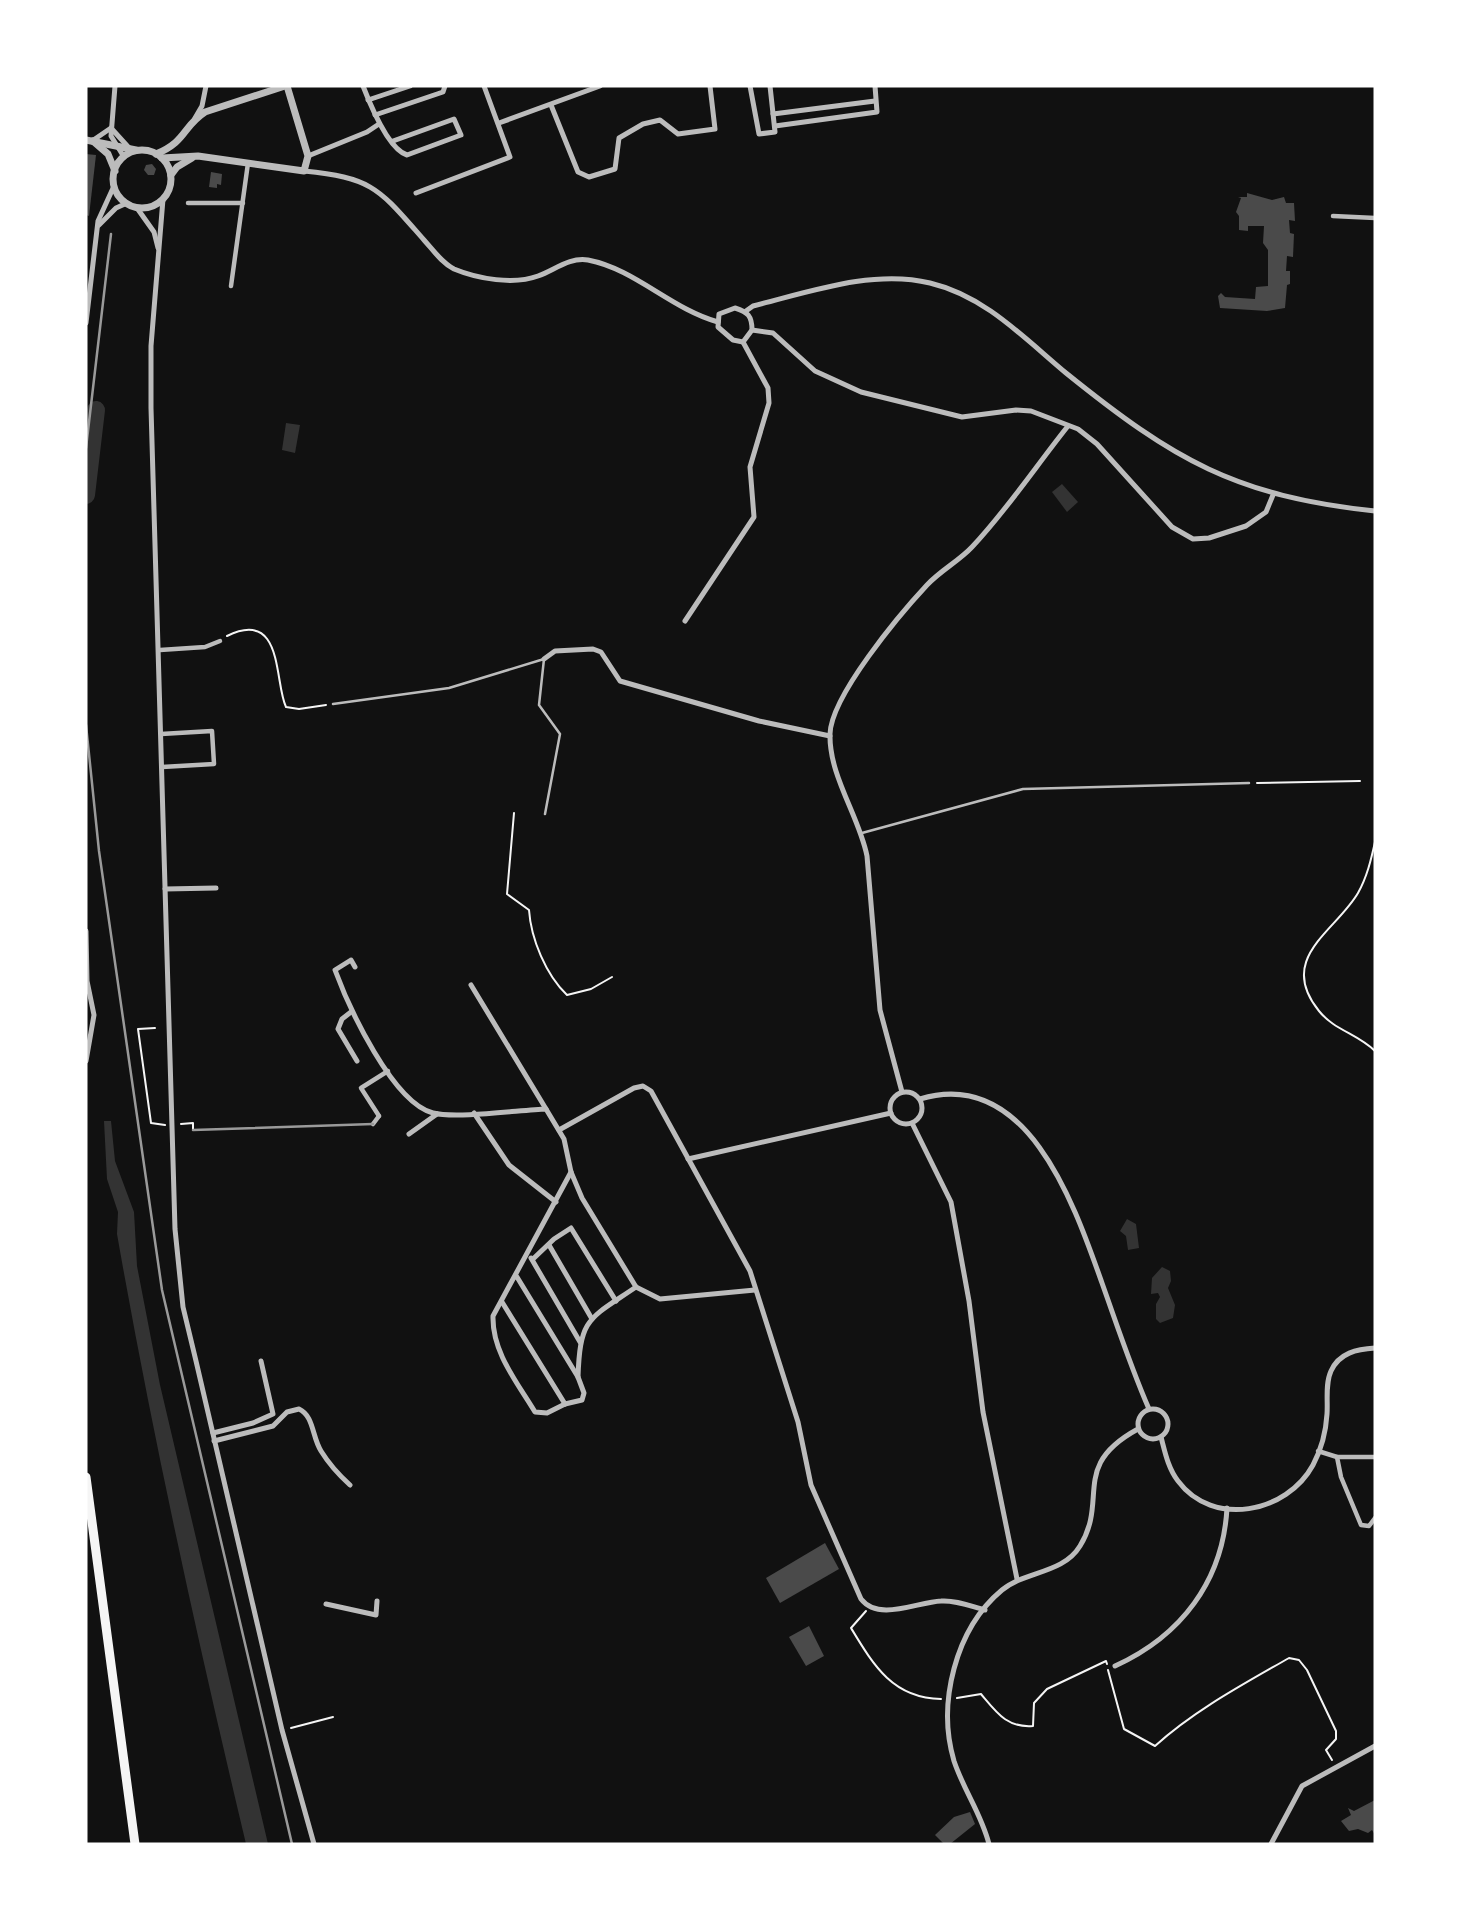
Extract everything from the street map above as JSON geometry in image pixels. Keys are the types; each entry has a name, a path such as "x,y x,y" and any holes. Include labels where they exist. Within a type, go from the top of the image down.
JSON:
{"main road":[{"path":"86,1477 135,1844"}],"street":[{"path":"115,86 111,128 115,144 124,157"},
{"path":"159,156 174,146 195,118 202,106 206,86"},
{"path":"195,118 205,112 286,86 308,156 304,171"},
{"path":"363,86 379,124 401,153 407,155 461,135 454,119 393,141"},
{"path":"369,100 410,86"},
{"path":"375,116 443,92 445,86"},
{"path":"415,193 510,157 484,86"},
{"path":"499,123 600,86"},
{"path":"551,105 578,172 589,177 615,169 619,138 643,124 660,120 678,134 715,129 710,86"},
{"path":"750,86 759,134 775,132 769,86"},
{"path":"775,126 877,112 875,86"},
{"path":"774,114 875,101"},
{"path":"308,156 367,132 379,124"},
{"path":"89,140 111,128"},
{"path":"111,128 134,150"},
{"path":"89,140 159,156 198,156 355,177 391,202 438,256 462,272 520,280 541,275 575,260 605,263 687,312 718,322"},
{"path":"86,323 97,232 104,204 114,186 115,171 108,154 89,140"},
{"path":"115,171 124,157 134,150"},
{"path":"159,156 171,175"},
{"path":"137,208 151,207 163,199 169,190 171,175 186,160 198,156"},
{"path":"231,286 248,163"},
{"path":"114,186 127,203 137,208 154,232 160,257"},
{"path":"163,199 151,346 150,408 175,1229 183,1307 282,1730 314,1844"},
{"path":"97,232 107,216 127,203"},
{"path":"188,203 243,203"},
{"path":"1333,216 1375,218"},
{"path":"746,311 753,306 867,280 902,279 958,292 998,316 1132,425 1171,451 1211,472 1273,495 1375,511"},
{"path":"685,621 754,517 750,467 769,403 768,388 743,342 722,333 718,322 724,310 735,308 746,311 752,318 752,330 743,342"},
{"path":"752,330 773,333 815,371 862,392 962,417 1017,410 1031,411 1068,426 1097,444 1172,527 1193,539 1209,538 1247,526 1266,512 1273,495"},
{"path":"902,1092 880,1010 862,832 839,773 830,736 833,717 854,678 928,584 971,548 1068,426"},
{"path":"159,650 205,648 220,641"},
{"path":"544,659 555,651 593,649 601,652 620,681 759,721 830,736"},
{"path":"162,734 212,731 214,764 162,767"},
{"path":"165,889 216,888"},
{"path":"86,931 87,981 94,1015 86,1061"},
{"path":"355,967 351,960 335,970 351,1012 388,1071 419,1109 437,1114 546,1109"},
{"path":"471,985 564,1139 571,1172 582,1198 636,1287 660,1299 755,1290"},
{"path":"351,1012 342,1019 338,1028 357,1061"},
{"path":"379,1116 361,1088 388,1071"},
{"path":"559,1130 643,1086 651,1091 750,1271 777,1348 798,1422 811,1485 861,1599 873,1608 887,1610 941,1601 985,1610"},
{"path":"902,1092 913,1093 919,1100 922,1112 912,1123 897,1121 891,1113 893,1099 902,1092"},
{"path":"919,1100 948,1093 971,1097 1012,1119 1041,1150 1066,1189 1149,1409"},
{"path":"474,1112 509,1165 556,1202"},
{"path":"688,1158 891,1113"},
{"path":"409,1134 437,1114"},
{"path":"370,1116 379,1116"},
{"path":"373,1124 379,1116"},
{"path":"912,1123 951,1202 981,1396 1017,1579"},
{"path":"517,1276 578,1377 584,1394 582,1400 565,1404 547,1413 535,1412 500,1354 492,1333 493,1316 517,1276 531,1258 571,1172"},
{"path":"531,1258 567,1229 575,1231 616,1301"},
{"path":"549,1245 592,1319"},
{"path":"531,1258 580,1342"},
{"path":"578,1377 580,1342 585,1326 636,1287"},
{"path":"502,1301 565,1404"},
{"path":"1161,1437 1168,1465 1178,1481 1204,1503 1249,1510 1289,1494 1303,1480 1318,1451 1327,1417 1331,1372 1339,1360 1351,1351 1375,1348"},
{"path":"213,1433 254,1423 273,1414 261,1361"},
{"path":"214,1441 273,1426 287,1412 299,1409 310,1418 315,1440 324,1455 350,1485"},
{"path":"1149,1409 1161,1411 1167,1419 1167,1429 1161,1437 1146,1438 1138,1429 1139,1416 1149,1409"},
{"path":"989,1844 983,1818 969,1796 948,1739 948,1700 965,1638 1000,1591 1017,1579 1056,1566 1079,1548 1089,1520 1094,1474 1107,1453 1122,1438 1138,1429"},
{"path":"1318,1451 1337,1457 1375,1457"},
{"path":"1337,1457 1341,1478 1362,1525 1369,1526 1375,1518"},
{"path":"1115,1666 1140,1655 1168,1634 1200,1599 1217,1562 1227,1508"},
{"path":"326,1604 376,1615 377,1601"},
{"path":"1271,1844 1302,1786 1375,1746"}],"lane":[{"path":"333,704 449,688 544,659 539,705 560,734 545,814"},
{"path":"862,832 1023,789 1249,783"}],"path":[{"path":"229,635 249,631 258,634 271,646 278,658 286,707 322,705"},
{"path":"1249,783 1360,781"},
{"path":"514,813 506,894 529,910 535,943 560,988 567,995 575,994 612,977"},
{"path":"1375,842 1359,892 1314,943 1304,971 1317,1009 1328,1020 1351,1032 1375,1051"},
{"path":"155,1028 138,1030 151,1124 166,1125"},
{"path":"178,1125 193,1123 193,1130"},
{"path":"873,1608 851,1629 872,1663 905,1693 948,1700 981,1694 1007,1723 1019,1727 1033,1726 1034,1703 1047,1689 1106,1661 1124,1728 1154,1746 1182,1721 1289,1658 1299,1660 1307,1670 1336,1731 1336,1739 1326,1750 1336,1766"},
{"path":"291,1728 332,1717"}],"shaded area":[{"path":"286,423 300,425 295,453 282,450"},
{"path":"1062,484 1078,502 1067,512 1052,492"},
{"path":"104,1121 111,1121 115,1161 134,1212 137,1266 160,1385 268,1844 246,1844 211,1692 131,1311 117,1234 118,1212 107,1179"},
{"path":"1127,1219 1136,1224 1139,1248 1128,1250 1126,1236 1120,1231"},
{"path":"1162,1267 1170,1271 1171,1281 1168,1288 1175,1305 1173,1318 1160,1323 1156,1319 1156,1304 1160,1297 1158,1293 1151,1294 1152,1278"}],"building":[{"path":"86,154 96,155 89,216 86,215"},
{"path":"152,164 156,169 154,175 148,175 144,170 146,165"},
{"path":"211,172 222,174 221,185 217,184 217,188 209,187"},
{"path":"1247,193 1272,200 1284,197 1286,203 1294,203 1295,221 1289,220 1290,233 1294,234 1293,257 1287,256 1286,271 1290,271 1290,284 1287,285 1285,308 1267,311 1220,308 1218,296 1221,293 1225,297 1255,299 1256,287 1268,286 1268,250 1263,243 1264,226 1248,226 1248,231 1239,230 1239,216 1236,212 1241,198 1238,197 1247,197"},
{"path":"825,1543 839,1569 780,1603 766,1578"},
{"path":"809,1626 824,1656 806,1666 789,1637"},
{"path":"1375,1800 1375,1835 1372,1830 1368,1833 1358,1829 1349,1831 1341,1821 1351,1815 1348,1808 1354,1811"},
{"path":"970,1812 975,1824 950,1844 944,1844 935,1835 954,1817"}],"waterway":[{"path":"86,495 96,410"}],"railway":[{"path":"86,448 111,234"},
{"path":"86,725 99,851 162,1290 292,1844"},
{"path":"193,1130 373,1124"}]}
